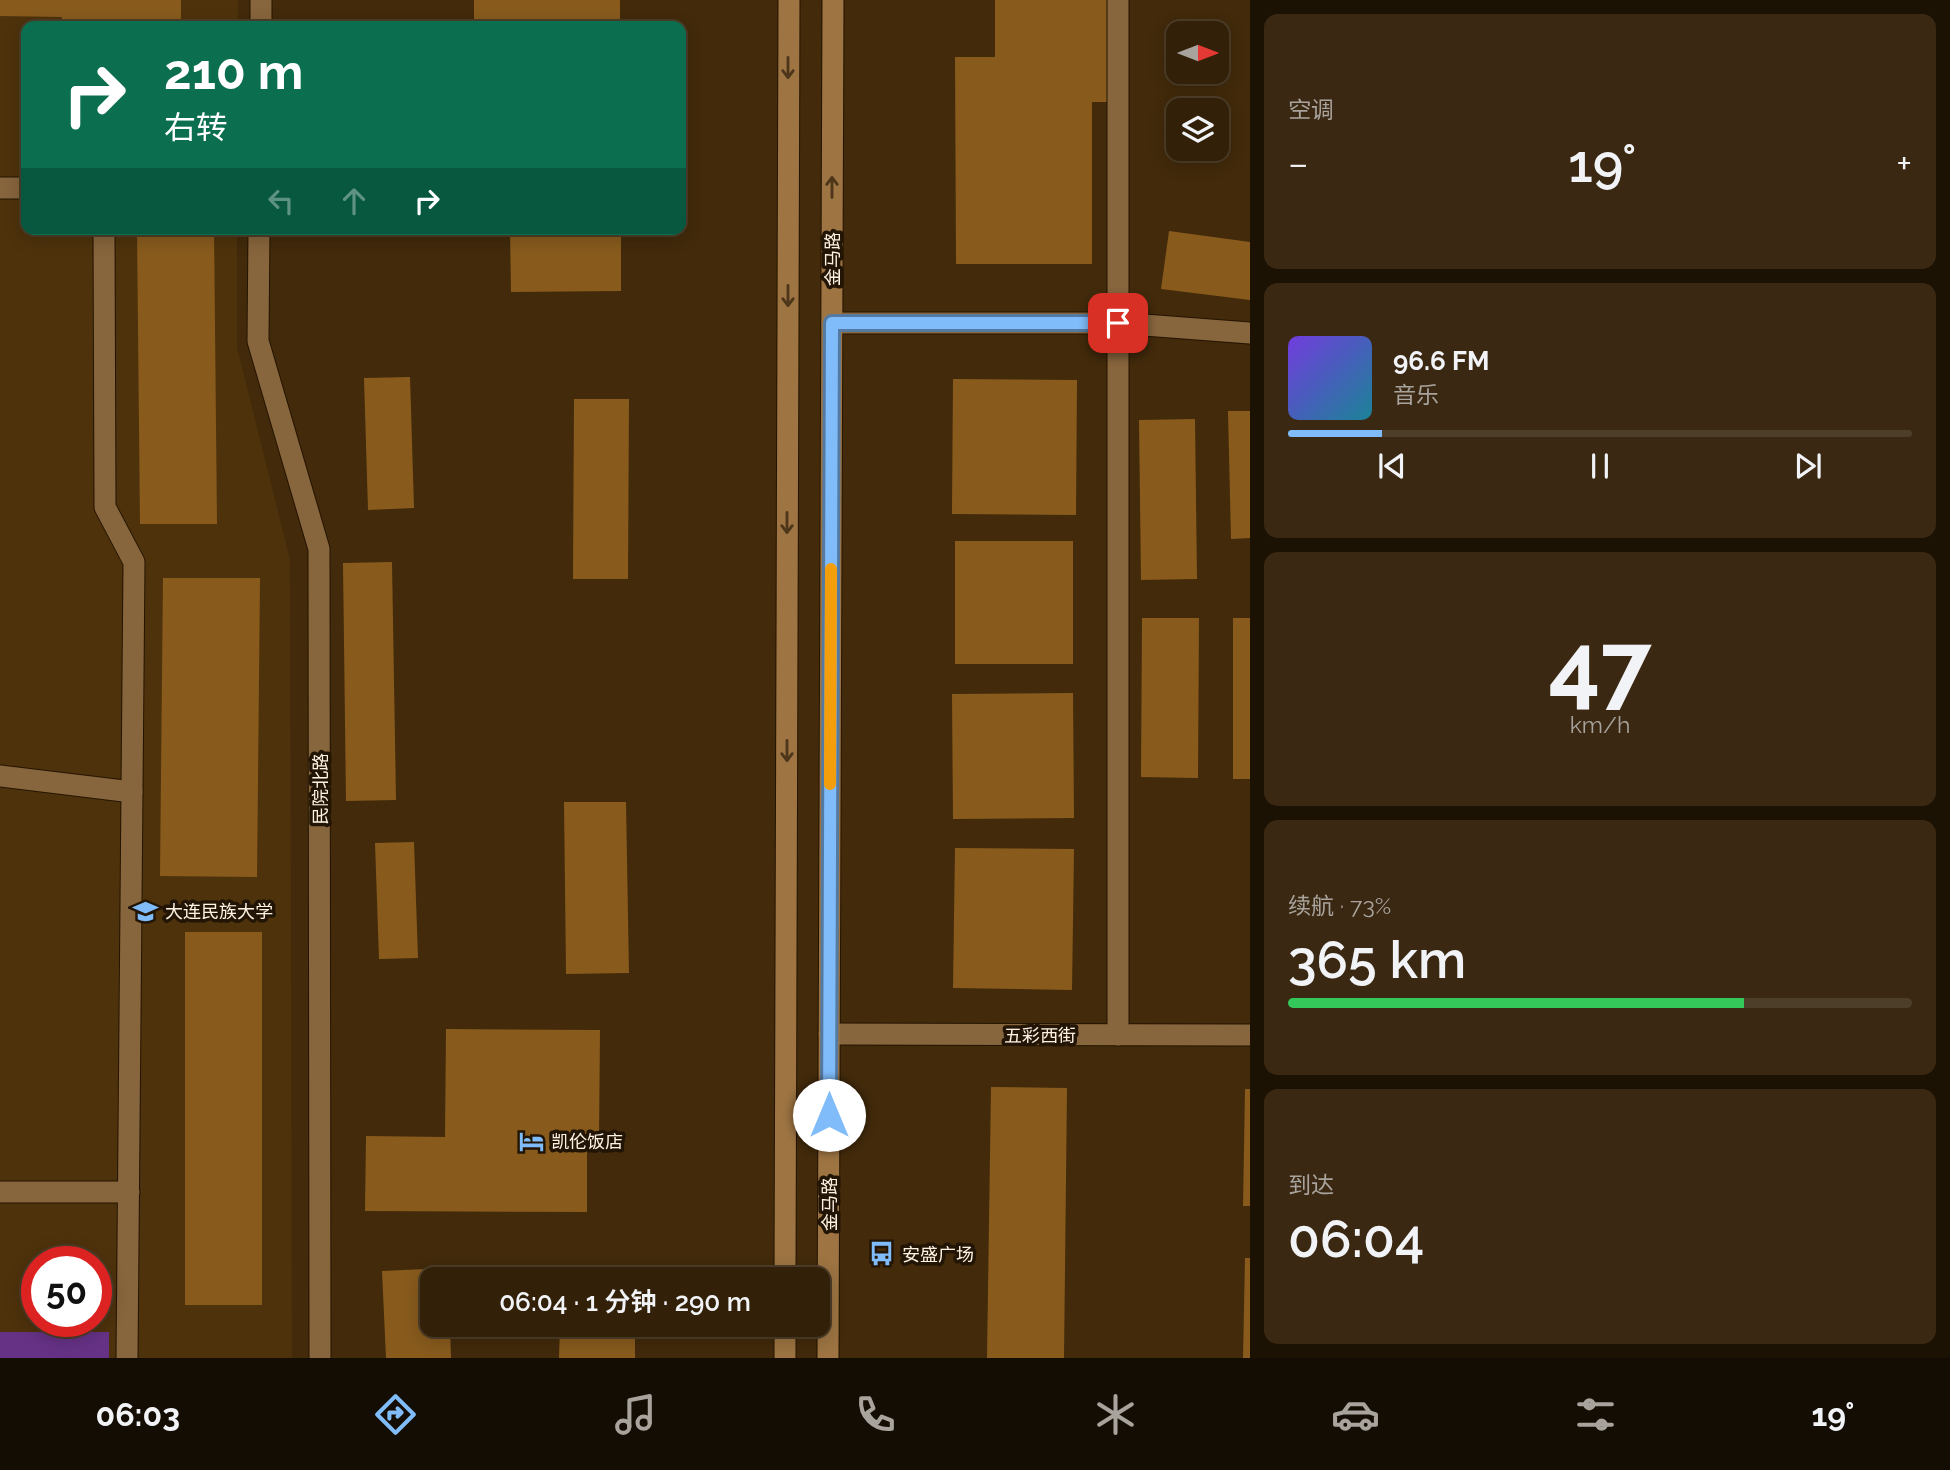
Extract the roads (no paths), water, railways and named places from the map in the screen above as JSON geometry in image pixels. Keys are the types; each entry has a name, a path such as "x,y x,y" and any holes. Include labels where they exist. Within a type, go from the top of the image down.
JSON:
{"main road":[{"path":"781,0 789,38"},
{"path":"785,1267 789,0"},
{"name":"金马路","path":"828,1358 832,0"},
{"path":"832,35 841,0"},
{"path":"785,1337 785,1358"}],"street":[{"path":"261,0 261,21"},
{"path":"1118,0 1118,1035"},
{"path":"0,188 21,188"},
{"path":"104,235 105,507 134,562 127,1358"},
{"name":"民院北路","path":"259,235 258,341 319,549 320,1358"},
{"path":"832,323 1118,323 1250,333"},
{"path":"0,776 132,792"},
{"name":"五彩西街","path":"830,1034 1250,1035"},
{"path":"0,1192 129,1192"}],"place":[{"name":"大连民族大学","path":"145,911"},
{"name":"凯伦饭店","path":"531,1141"},
{"name":"安盛广场","path":"882,1254"}]}
